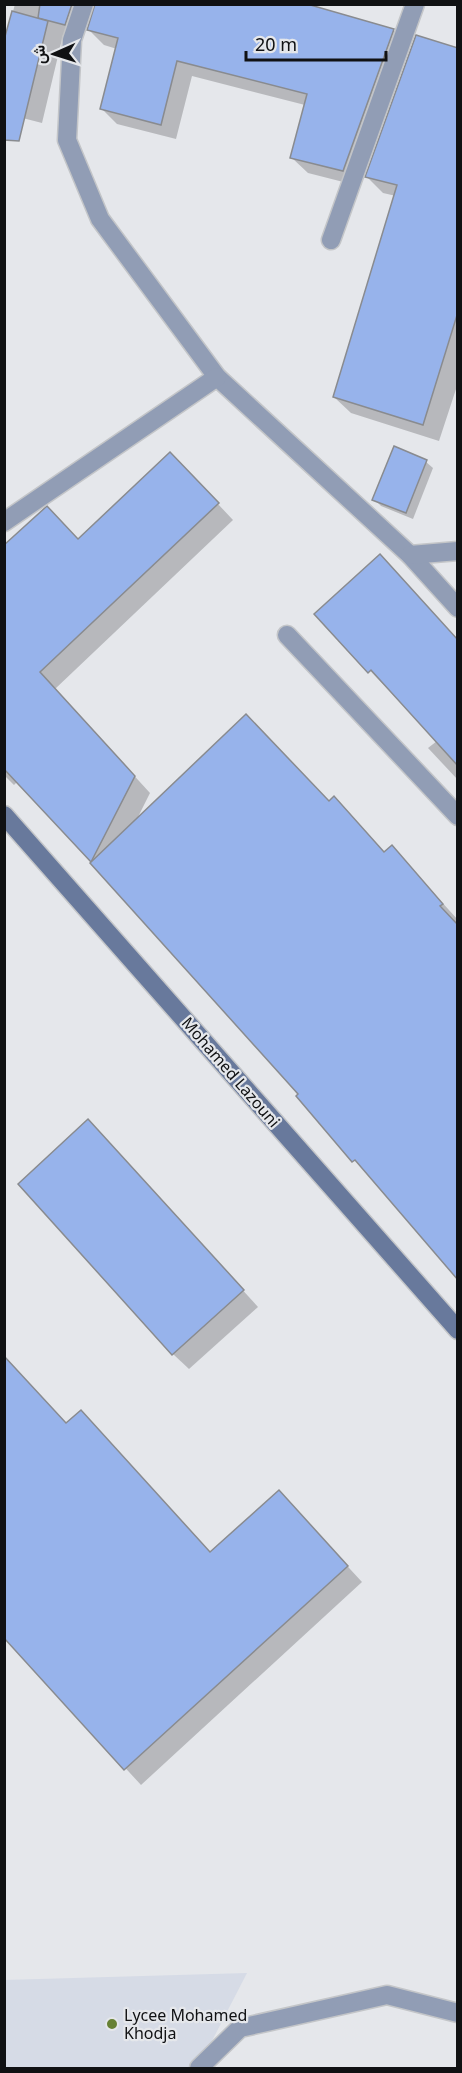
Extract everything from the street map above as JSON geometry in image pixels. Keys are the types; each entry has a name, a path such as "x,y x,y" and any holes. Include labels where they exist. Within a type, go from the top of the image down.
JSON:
{"main road":[{"name":"Mohamed Lazouni","path":"4,814 458,1330"}],"street":[{"path":"84,4 72,40 67,140 100,219 217,376 410,555 458,608"},
{"path":"331,240 415,4"},
{"path":"4,522 217,376"},
{"path":"410,555 458,551"},
{"path":"287,635 458,816"},
{"path":"199,2068 240,2028 387,1995 458,2013"}],"shaded area":[{"name":"Lycee Mohamed Khodja","path":"247,1973 198,2068 5,2068 4,1980"}],"building":[{"path":"40,4 72,4 65,25 38,18"},
{"path":"95,4 307,4 394,29 343,171 290,158 307,94 177,61 161,125 100,109 118,38 87,30"},
{"path":"12,11 48,21 19,141 4,140 4,40"},
{"path":"416,35 458,48 458,312 423,425 333,397 397,185 365,177"},
{"path":"394,446 427,460 406,513 372,500"},
{"path":"170,452 219,503 40,672 135,776 91,862 4,769 4,545 47,506 78,539"},
{"path":"380,554 458,640 458,766 371,670 368,673 314,614"},
{"path":"246,714 329,801 334,796 384,852 392,845 458,925 458,1280 355,1160 352,1162 296,1096 298,1094 90,863"},
{"path":"88,1119 244,1290 172,1355 18,1184"},
{"path":"4,1356 66,1423 81,1410 210,1552 279,1490 348,1566 124,1770 4,1638"}],"place":[{"name":"Lycee Mohamed Khodja","path":"112,2024"}]}
